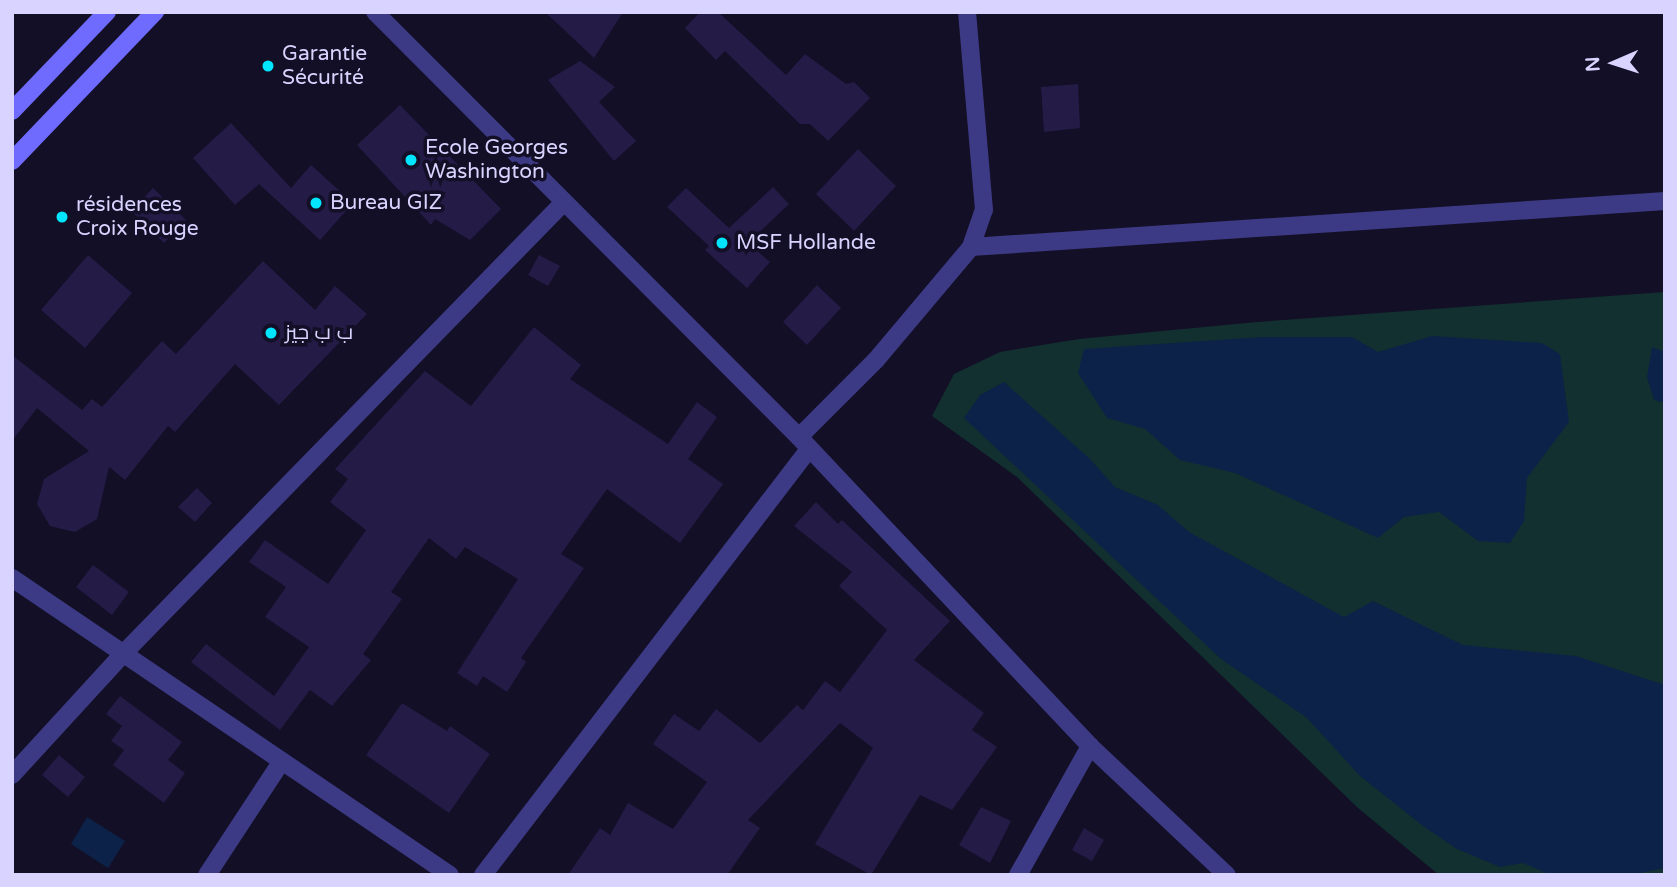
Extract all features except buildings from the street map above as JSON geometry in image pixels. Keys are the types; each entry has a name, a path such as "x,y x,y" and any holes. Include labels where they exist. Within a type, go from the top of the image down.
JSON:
{"main road":[{"path":"12,160 155,12"},
{"path":"12,111 104,13"}],"street":[{"path":"375,12 804,443 1090,746 1227,875"},
{"path":"483,875 804,443 971,247 984,210 967,12"},
{"path":"971,247 1665,201"},
{"path":"12,775 121,656 564,204"},
{"path":"12,578 121,656 450,875"},
{"path":"1018,875 1090,746"},
{"path":"207,875 282,761"}],"green space":[{"path":"1665,292 1665,875 1439,875 1358,808 1017,477 932,416 954,374 1000,352 1079,339 1257,322"}],"water":[{"path":"1432,336 1542,343 1560,354 1569,422 1527,478 1524,521 1510,543 1478,541 1439,512 1404,517 1378,538 1235,473 1180,460 1145,429 1107,418 1078,373 1084,349 1263,337 1352,337 1378,352"},
{"path":"1652,347 1665,352 1665,403 1654,400 1647,377"},
{"path":"1004,382 1090,459 1115,487 1158,505 1189,532 1344,617 1373,601 1463,645 1576,656 1665,685 1665,868 1630,875 1551,875 1523,863 1500,867 1457,849 1423,826 1360,776 1307,718 1221,659 964,418 980,395"},
{"path":"87,817 125,841 108,868 71,844"}],"place":[{"name":"Garantie Sécurité","path":"268,66"},
{"name":"Ecole Georges Washington","path":"411,160"},
{"name":"Bureau GIZ","path":"316,203"},
{"name":"résidences Croix Rouge","path":"62,217"},
{"name":"MSF Hollande","path":"722,243"},
{"name":"ب ب جيز","path":"271,333"}]}
